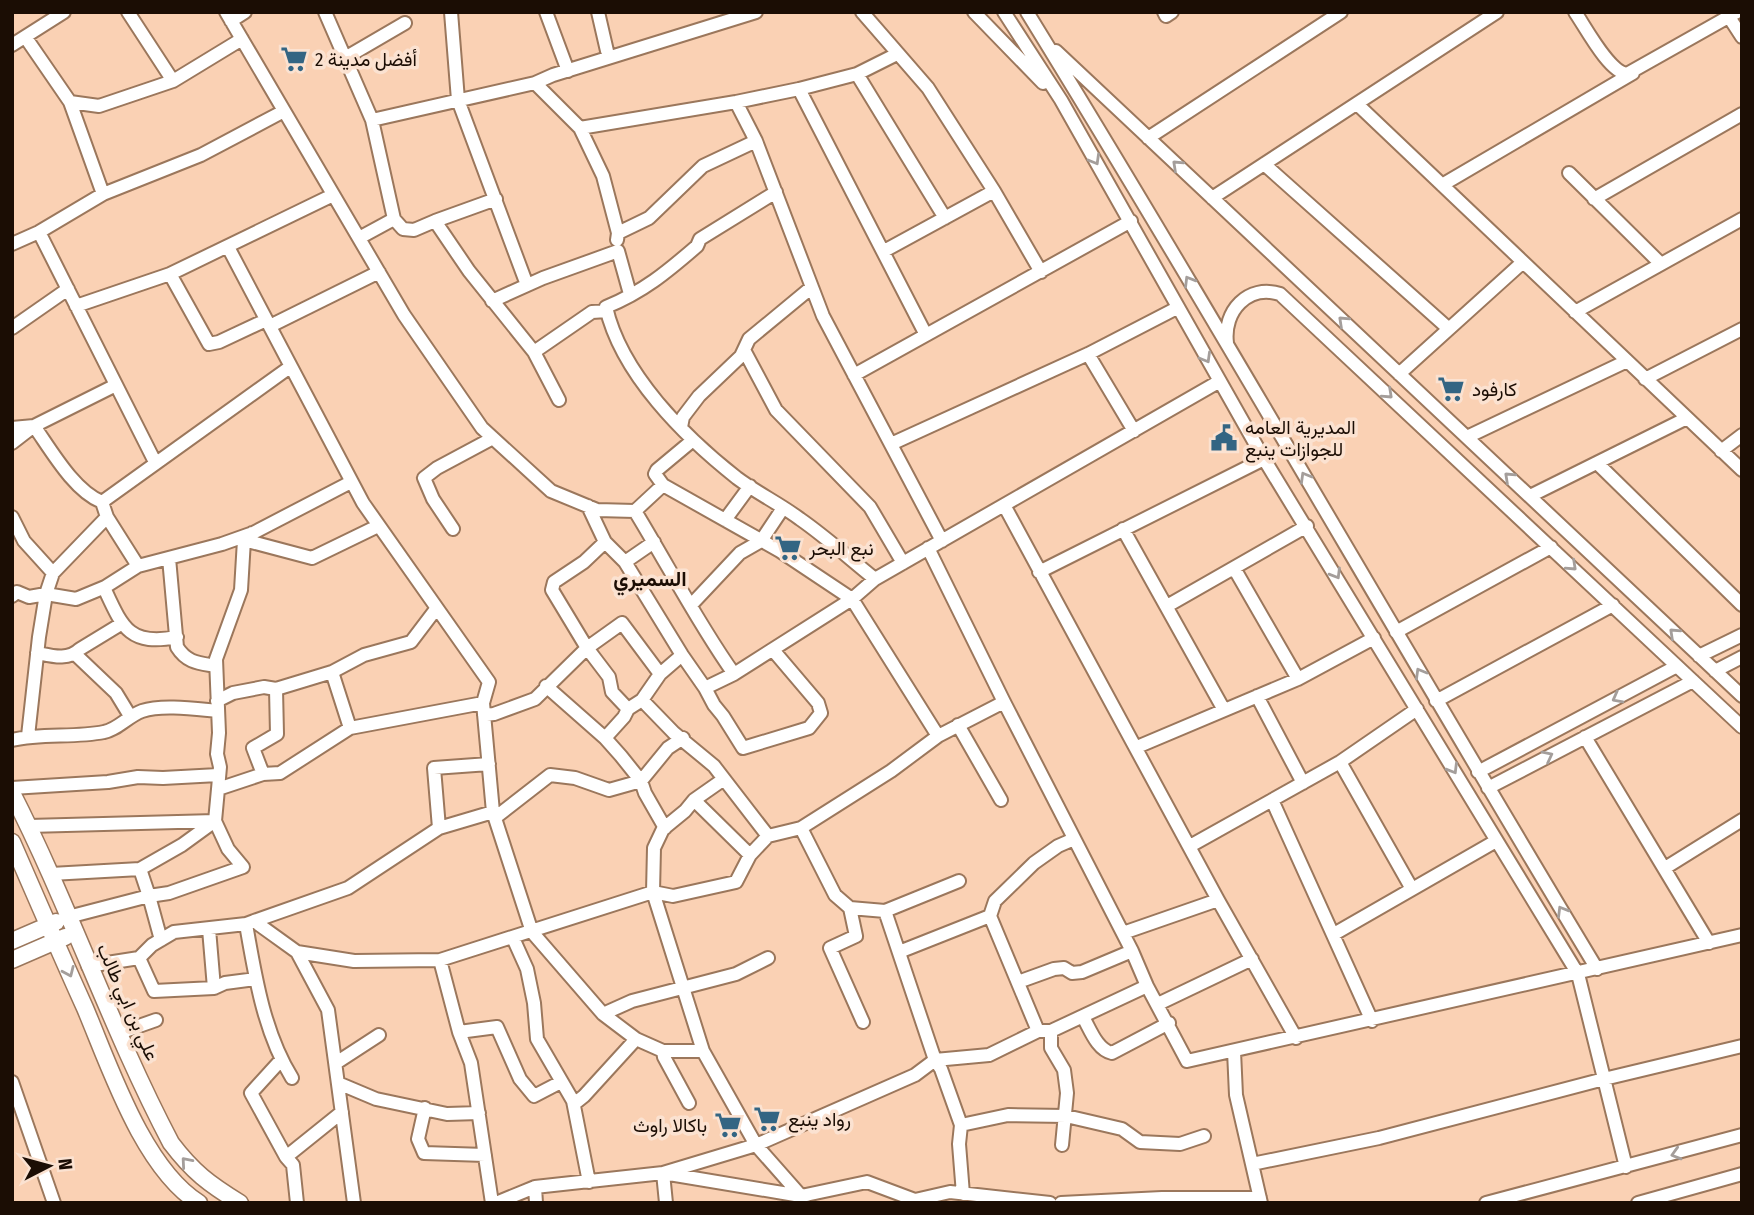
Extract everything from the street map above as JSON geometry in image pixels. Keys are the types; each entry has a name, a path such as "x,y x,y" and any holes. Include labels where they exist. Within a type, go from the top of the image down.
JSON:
{"main road":[{"name":"علي بن ابي طالب","path":"12,790 51,874 88,966 171,1143 204,1180 240,1203"},
{"path":"12,842 150,1152 179,1187 199,1203"},
{"path":"12,941 68,917"},
{"path":"12,960 75,933"}],"street":[{"path":"12,45 64,12"},
{"path":"128,12 173,81"},
{"path":"245,12 229,17 404,315 482,428 551,491 597,510 635,510 663,485"},
{"path":"325,12 372,120 394,219 403,229 414,230 496,199"},
{"path":"451,12 458,100 527,285"},
{"path":"546,12 568,71"},
{"path":"598,12 607,51"},
{"path":"372,120 535,83 756,12"},
{"path":"862,12 928,88 995,191 1041,272"},
{"path":"974,12 1061,100"},
{"path":"1004,12 1061,100 1264,459 1578,974 1626,1167"},
{"path":"1027,12 1597,969"},
{"path":"1164,12 1166,16 1172,12"},
{"path":"1148,138 1341,12"},
{"path":"1212,198 1497,12"},
{"path":"1576,12 1616,71 1633,73"},
{"path":"1442,185 1733,15 1742,37"},
{"path":"345,58 405,23"},
{"path":"26,38 70,102 103,194"},
{"path":"70,102 99,106 173,81 242,39"},
{"path":"1044,40 1742,696"},
{"path":"580,128 799,89 858,74 897,54"},
{"path":"858,74 945,218"},
{"path":"535,83 580,128 603,176 618,233 618,251 630,294"},
{"path":"799,89 926,335"},
{"path":"736,102 756,141 823,316 942,541"},
{"path":"1356,104 1742,470"},
{"path":"12,244 39,232 103,194 201,155 284,111"},
{"path":"1594,199 1742,114"},
{"path":"618,233 649,218 703,166 756,141"},
{"path":"1264,164 1449,329"},
{"path":"1569,173 1661,264"},
{"path":"884,251 995,191"},
{"path":"776,192 700,239 697,246 662,277 643,290 607,307 607,311 630,366 693,440 750,486 800,519 874,579"},
{"path":"76,306 170,274 333,195"},
{"path":"359,238 394,219"},
{"path":"1575,312 1742,219"},
{"path":"435,221 492,300 534,352 559,400"},
{"path":"854,375 1130,222"},
{"path":"39,232 155,462"},
{"path":"228,247 351,482 378,526 489,682 483,709 495,815 532,932 603,1014 636,1039 663,1051 704,1051"},
{"path":"492,300 618,251"},
{"path":"1399,374 1523,262"},
{"path":"170,274 209,344 268,323 379,272"},
{"path":"681,427 683,417 699,396 741,356 749,339 812,287"},
{"path":"12,328 68,289"},
{"path":"1228,346 1228,317 1234,308 1258,291 1280,294 1742,727"},
{"path":"891,444 1088,354 1177,308"},
{"path":"534,352 592,312 607,311"},
{"path":"1645,379 1740,335"},
{"path":"744,349 776,410 870,506 903,563"},
{"path":"1088,354 1134,430"},
{"path":"1467,437 1627,361"},
{"path":"102,502 290,366"},
{"path":"705,688 773,650 852,599 874,579 1220,381"},
{"path":"12,443 34,426 116,385"},
{"path":"1530,496 1687,418"},
{"path":"12,428 34,426"},
{"path":"34,426 56,458 81,486 92,498 102,502 107,517 138,566"},
{"path":"1721,451 1742,435"},
{"path":"453,529 433,499 424,478 437,468 494,438"},
{"path":"693,440 657,470 655,474 663,485 761,541 852,599 938,736"},
{"path":"1040,572 1264,459"},
{"path":"1597,463 1742,605"},
{"path":"14,591 29,597 46,594 76,599 105,587 138,566 248,536 351,482"},
{"path":"725,520 750,486"},
{"path":"1004,505 1218,900 1296,1038"},
{"path":"588,506 604,542 625,562 743,748 809,728 821,713 818,703 773,650"},
{"path":"692,604 740,553 761,541 783,508"},
{"path":"635,510 692,604 708,636 734,674"},
{"path":"12,517 24,541 52,573"},
{"path":"28,736 37,653 52,573 107,517"},
{"path":"248,536 312,558 378,526"},
{"path":"1167,606 1307,526"},
{"path":"1123,529 1224,710"},
{"path":"68,917 149,895 169,893 243,867 228,849 215,821 220,767 217,754 219,733 216,659 241,590 248,536"},
{"path":"604,542 584,562 554,583 552,590 587,649 609,677 612,692 628,709"},
{"path":"625,562 654,542"},
{"path":"1396,632 1551,547"},
{"path":"928,548 1123,933 1147,986 1187,1060 1296,1038 1742,936"},
{"path":"169,558 177,647 183,657 192,663 216,666"},
{"path":"1234,568 1298,678"},
{"path":"105,587 121,624 140,638 177,636"},
{"path":"1436,701 1613,605"},
{"path":"12,740 28,736 108,732 130,716 144,710 217,706 233,693 264,687 276,689 332,672 365,655 411,642 436,609"},
{"path":"218,789 263,774 280,773 350,728 483,709 494,714 536,699 587,649 622,623 660,674"},
{"path":"37,653 59,658 75,654 121,624"},
{"path":"1699,656 1742,635"},
{"path":"1137,747 1298,678 1374,638"},
{"path":"75,654 116,693 130,716"},
{"path":"605,738 628,709 642,700 660,674 682,655"},
{"path":"1715,671 1742,657"},
{"path":"1478,772 1677,666"},
{"path":"332,672 350,728"},
{"path":"1488,788 1693,681"},
{"path":"546,687 605,738 641,781 665,828"},
{"path":"263,774 253,748 277,734 276,689"},
{"path":"1257,696 1303,783"},
{"path":"642,700 674,733 714,766 768,836"},
{"path":"250,923 297,952 354,961 440,960 653,892 673,896 736,882 750,856 768,836 801,828 891,771 938,736 1004,702"},
{"path":"1190,846 1340,762 1417,709"},
{"path":"958,725 1001,800"},
{"path":"1586,737 1709,943"},
{"path":"88,966 139,958 152,945 174,932 250,923 348,888 439,828 495,815 550,775 575,778 609,790 641,781 668,748 683,738"},
{"path":"1340,762 1412,889"},
{"path":"439,828 434,768 489,764"},
{"path":"12,790 138,778 218,775"},
{"path":"724,779 694,800 665,828 654,848 653,892 704,1051 756,1145 802,1199"},
{"path":"694,800 750,856"},
{"path":"1272,800 1372,1021"},
{"path":"1665,868 1742,820"},
{"path":"29,826 215,821"},
{"path":"51,874 140,869 182,845 215,821"},
{"path":"801,828 835,895 850,908 885,911 959,881"},
{"path":"1062,1145 1066,1116 1063,1070 1018,982 990,916 995,901 1034,863 1058,845 1074,839"},
{"path":"1334,934 1496,841"},
{"path":"140,869 161,940"},
{"path":"1123,933 1218,900"},
{"path":"850,908 856,936 830,948 863,1022"},
{"path":"885,911 935,1060 942,1069 961,1125 959,1144 963,1194"},
{"path":"899,953 990,916"},
{"path":"250,923 256,979 281,1060 292,1078"},
{"path":"209,929 214,988"},
{"path":"513,938 527,969 534,1003 537,1039 574,1104 589,1182"},
{"path":"1018,982 1054,968 1064,968 1072,973 1082,972 1132,951"},
{"path":"297,952 328,1010 354,1203"},
{"path":"139,958 154,991 214,988 225,983 256,979"},
{"path":"603,1014 632,1002 736,974 768,958"},
{"path":"1158,1003 1252,959"},
{"path":"440,960 459,1032 471,1063 494,1203 535,1187 663,1173 756,1145 915,1075 935,1060 989,1055 1083,1017 1147,986"},
{"path":"1083,1017 1100,1047 1112,1053 1168,1023"},
{"path":"119,1033 156,1020"},
{"path":"459,1032 496,1027 520,1079 534,1096 559,1083"},
{"path":"335,1063 379,1035"},
{"path":"574,1104 636,1039"},
{"path":"1252,1164 1379,1138 1742,1046"},
{"path":"663,1051 689,1103"},
{"path":"1061,1203 1261,1201 1236,1094 1234,1051"},
{"path":"281,1060 251,1093 293,1165 297,1203"},
{"path":"12,1082 54,1203"},
{"path":"338,1083 376,1099 447,1114 479,1113"},
{"path":"425,1108 418,1139 424,1153 485,1155"},
{"path":"286,1157 342,1112"},
{"path":"961,1125 1008,1115 1066,1116 1122,1129 1140,1142 1180,1144 1204,1136"},
{"path":"1486,1203 1742,1135"},
{"path":"663,1173 802,1199 867,1182 916,1201 950,1192 1051,1203"},
{"path":"663,1173 666,1203"},
{"path":"1638,1203 1742,1174"},
{"path":"535,1187 536,1203"}],"place":[{"name":"2 أفضل مدينة","path":"294,59"},
{"name":"كارفود","path":"1451,389"},
{"name":"المديرية العامه للجوازات ينبع","path":"1224,438"},
{"name":"نبع البحر","path":"788,548"},
{"name":"رواد ينبع","path":"767,1119"},
{"name":"باكالا راوث","path":"728,1125"}],"district":[{"name":"السميري","path":"650,579"}]}
